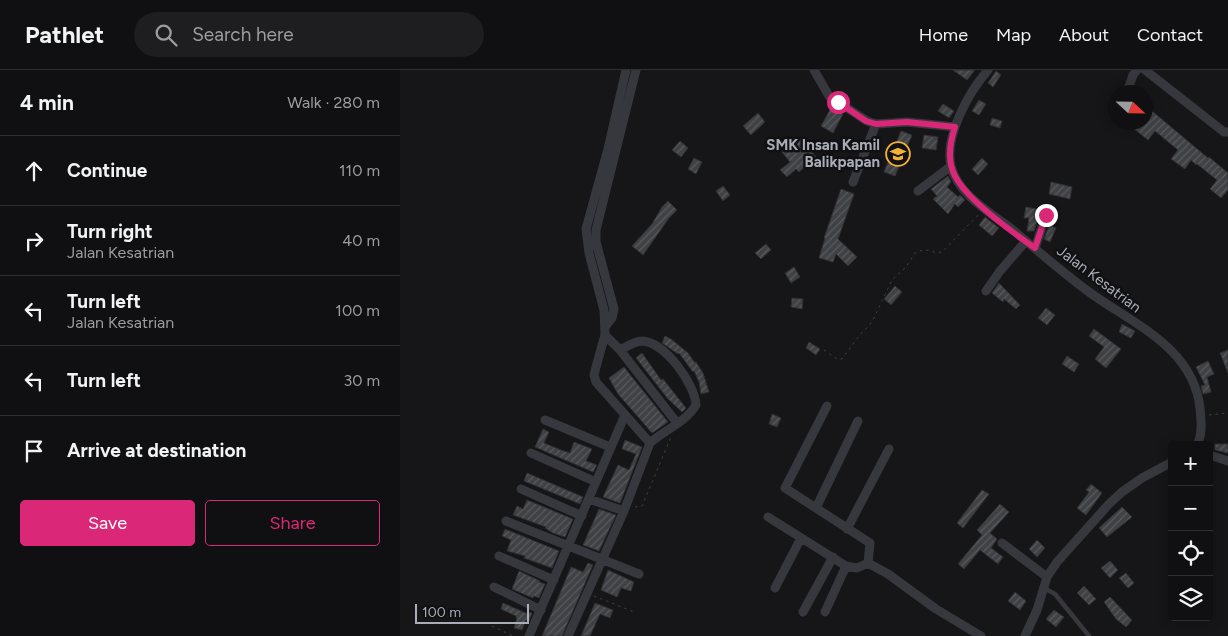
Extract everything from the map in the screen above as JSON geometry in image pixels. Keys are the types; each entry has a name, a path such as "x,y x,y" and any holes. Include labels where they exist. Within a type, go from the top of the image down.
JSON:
{"street":[{"path":"626,70 608,149 586,229 589,253 604,310 605,331 677,423"},
{"path":"636,70 596,230 596,242 614,309 612,318 605,331 594,375 596,382 650,443"},
{"path":"814,70 829,96 866,121 876,124 907,122 955,127"},
{"name":"Jalan Kesatrian","path":"988,70 974,90 955,127 950,157 954,175 964,189 984,209 1078,284 1166,345 1180,359 1187,368 1195,385 1201,417 1199,441"},
{"path":"1131,85 1137,70"},
{"path":"1145,70 1224,132 1228,132"},
{"path":"853,182 876,124"},
{"path":"918,191 951,166"},
{"path":"1035,248 1046,215"},
{"path":"986,291 1000,271 1026,241"},
{"path":"568,636 624,510 650,443 687,416 696,405 692,388 683,373 659,349 643,341 620,350"},
{"path":"826,406 784,488 870,543 868,563"},
{"path":"529,636 625,414"},
{"path":"545,420 610,447"},
{"path":"816,508 858,421"},
{"path":"847,528 889,449"},
{"path":"531,453 596,482"},
{"path":"1213,456 1228,461"},
{"path":"1025,636 1037,610 1047,577 1057,562 1108,504 1136,482 1168,464"},
{"path":"521,489 582,516"},
{"path":"589,498 624,510"},
{"path":"768,517 846,566 857,568 868,563"},
{"path":"506,521 639,574"},
{"path":"775,588 801,538"},
{"path":"1002,544 1047,577"},
{"path":"500,556 554,580"},
{"path":"804,612 833,557"},
{"path":"868,563 888,574 936,609 981,636"},
{"path":"825,612 846,566"},
{"path":"494,587 541,610"}],"lane":[{"path":"1044,588 1054,594 1089,636"}],"path":[{"path":"824,350 837,359 840,360 844,357 872,322 892,280 906,267 916,253 923,250 938,253 943,251 984,209"},
{"path":"1201,417 1228,413"},
{"path":"624,510 642,506 677,423"},
{"path":"586,593 634,612"},
{"path":"492,626 513,636"}],"building":[{"path":"953,70 975,70 967,80"},
{"path":"996,71 1001,75 993,87 988,83"},
{"path":"979,100 986,104 979,115 972,111"},
{"path":"943,104 954,111 949,118 938,111"},
{"path":"831,108 843,114 833,133 821,126"},
{"path":"1153,112 1228,173 1228,190 1221,198 1210,189 1217,180 1197,164 1191,160 1185,169 1171,159 1178,150 1155,131 1148,140 1136,130 1153,130"},
{"path":"758,113 765,122 751,135 743,126"},
{"path":"992,118 1002,121 1000,128 990,125"},
{"name":"SMK Insan Kamil Balikpapan","path":"901,131 912,135 895,176 884,172"},
{"path":"924,135 938,137 936,150 922,148"},
{"path":"799,137 816,157 799,172 796,169 787,177 780,170 790,162 782,152"},
{"path":"680,141 688,148 681,157 672,150"},
{"path":"694,158 702,162 696,174 688,169"},
{"path":"982,158 988,164 978,175 972,169"},
{"path":"948,176 951,182 947,187 958,197 960,195 965,200 958,207 955,204 948,214 933,199 937,196 931,189"},
{"path":"1051,182 1072,187 1070,199 1049,194"},
{"path":"723,186 730,195 723,201 716,191"},
{"path":"841,189 854,194 838,239 857,257 848,266 836,254 833,262 819,258"},
{"path":"668,201 677,210 669,218 643,255 632,246 652,224"},
{"path":"1026,207 1041,210 1034,231 1027,231 1029,218 1024,218"},
{"path":"985,217 999,228 992,236 979,225"},
{"path":"1049,225 1056,228 1050,242 1044,239"},
{"path":"766,244 771,250 761,259 755,253"},
{"path":"794,267 800,277 791,283 785,273"},
{"path":"999,283 1020,305 1016,309 1004,299 1003,302 992,293"},
{"path":"895,286 902,292 891,305 884,299"},
{"path":"792,298 803,299 802,309 791,307"},
{"path":"1046,308 1055,315 1047,325 1038,318"},
{"path":"1122,324 1135,331 1131,338 1119,332"},
{"path":"1094,329 1121,349 1106,368 1095,359 1104,347 1089,336"},
{"path":"665,336 688,353 696,362 703,373 709,392 701,394 699,382 694,371 679,353 662,343"},
{"path":"809,342 820,349 816,355 806,348"},
{"path":"1228,350 1228,373 1220,353"},
{"path":"642,353 661,380 663,379 686,408 682,412 668,399 636,358"},
{"path":"1067,356 1079,364 1074,372 1062,364"},
{"path":"1208,361 1214,374 1207,377 1211,392 1203,394 1201,386 1205,385 1196,367"},
{"path":"624,367 668,422 652,433 618,394 609,378"},
{"path":"772,414 781,418 777,427 769,424"},
{"path":"543,429 549,432 544,443 561,450 570,453 574,442 592,449 586,461 597,465 593,472 535,447"},
{"path":"625,440 642,447 620,503 603,497 618,465 629,470 636,454 622,449"},
{"path":"1215,444 1228,444 1228,453 1215,450"},
{"path":"527,473 583,497 580,504 524,481"},
{"path":"1091,484 1102,493 1086,515 1077,508 1089,492 1086,490"},
{"path":"982,490 989,494 963,528 957,523"},
{"path":"527,500 573,519 565,537 553,533 546,527 513,515 517,506 523,509"},
{"path":"1000,504 1009,512 990,533 997,539 991,548 1003,557 998,564 980,550 964,569 958,564 982,535 977,530"},
{"path":"1122,507 1132,517 1107,537 1099,528"},
{"path":"599,509 616,515 599,551 583,545"},
{"path":"505,529 559,551 552,568 524,558 525,556 507,551 511,540 502,536"},
{"path":"1037,540 1045,548 1037,557 1029,549"},
{"path":"1110,561 1118,570 1110,578 1101,568"},
{"path":"588,563 593,565 562,636 542,636 571,567 583,572"},
{"path":"608,570 634,582 631,591 621,588 617,597 601,590"},
{"path":"519,571 545,584 539,598 534,596 533,598 512,589"},
{"path":"1126,573 1134,583 1128,588 1119,578"},
{"path":"1084,586 1096,599 1089,605 1077,593"},
{"path":"1015,592 1026,601 1020,610 1008,601"},
{"path":"1110,597 1132,620 1126,627 1116,619 1104,602"},
{"path":"503,603 528,614 528,612 532,613 529,621 526,620 522,630 514,628 517,618 501,609"},
{"path":"595,603 613,610 610,618 600,614 590,636 581,636"},
{"path":"1054,610 1064,617 1056,627 1046,619"}],"place":[{"name":"SMK Insan Kamil Balikpapan","path":"898,154"}],"route":[{"path":"838,102 866,121 876,124 907,122 955,127 950,157 954,175 964,189 984,209 1035,248 1046,215"}]}
